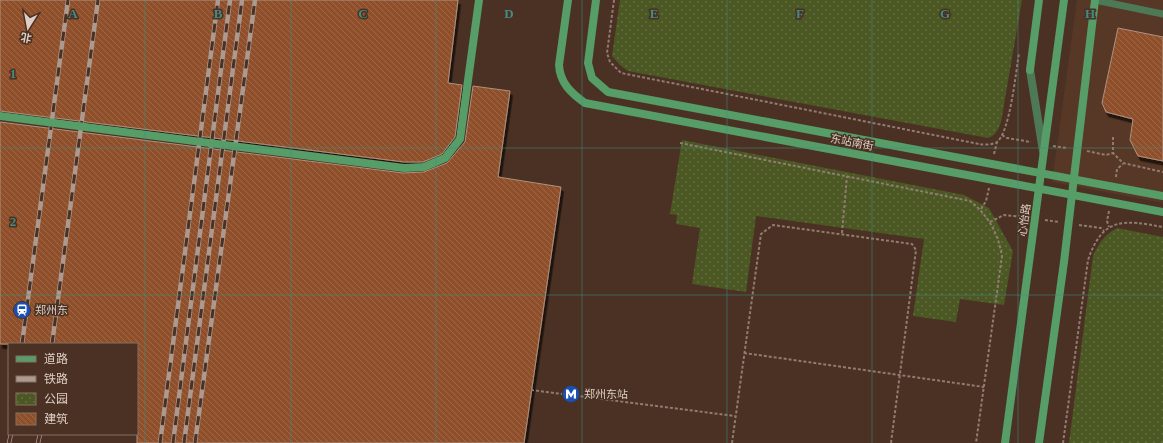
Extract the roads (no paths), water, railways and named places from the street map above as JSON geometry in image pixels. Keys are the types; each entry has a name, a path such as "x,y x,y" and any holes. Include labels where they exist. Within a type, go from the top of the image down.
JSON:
{"street":[{"path":"0,116 404,168 424,166 445,158 460,139 479,0"},
{"name":"东站南街","path":"568,0 559,65 560,73 565,85 573,94 585,103 1163,212"},
{"name":"东站南街","path":"596,0 588,62 592,78 608,92 1163,196"},
{"path":"1039,0 1030,70 1044,144"},
{"name":"心怡路","path":"1005,443 1064,0"},
{"path":"1039,443 1069,224 1095,0"}],"lane":[{"path":"1095,0 1163,14"}],"railway":[{"path":"22,343 68,0"},
{"path":"52,343 98,0"},
{"path":"160,443 218,0"},
{"path":"173,443 230,0"},
{"path":"184,443 242,0"},
{"path":"195,443 255,0"},
{"path":"9,443 11,435"},
{"path":"38,443 40,435"}],"place":[{"name":"郑州东","path":"22,310"},
{"name":"郑州东站","path":"571,394"}]}
